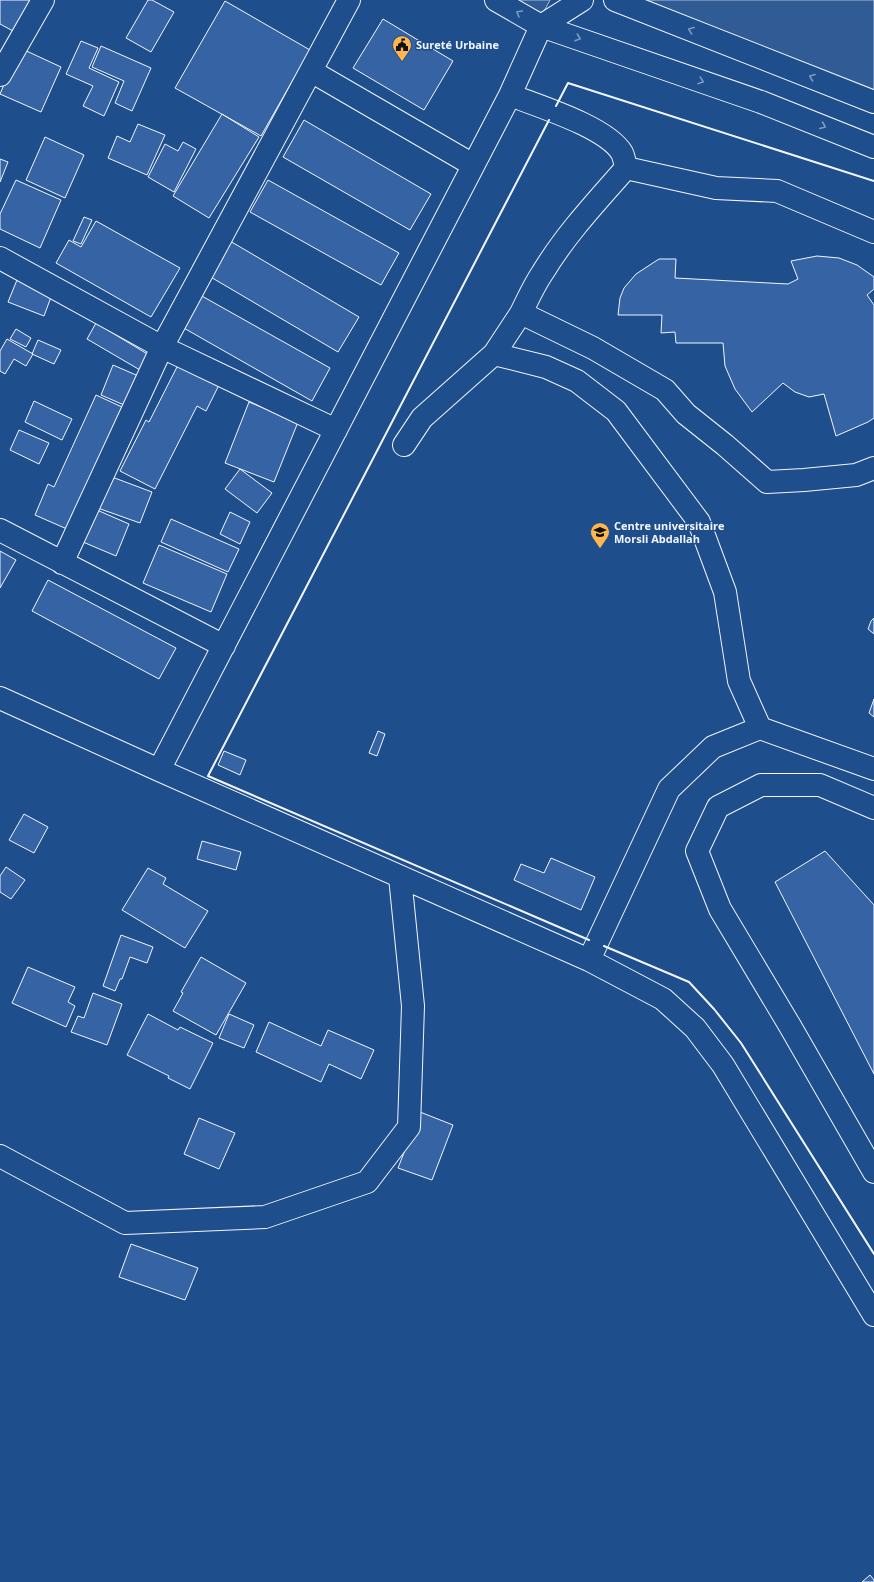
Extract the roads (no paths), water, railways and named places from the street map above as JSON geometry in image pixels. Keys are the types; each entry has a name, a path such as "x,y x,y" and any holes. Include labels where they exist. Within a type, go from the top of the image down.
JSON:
{"street":[{"path":"0,75 43,0"},
{"path":"62,563 162,347 349,0"},
{"path":"496,0 541,26 761,102 874,147"},
{"path":"159,770 510,95 541,26 582,0"},
{"path":"615,0 874,102"},
{"path":"311,71 473,165"},
{"path":"510,95 596,131 612,142 622,153 626,168"},
{"path":"626,168 716,188 777,191 874,232"},
{"path":"404,446 422,418 494,354 521,313 542,272 583,218 626,168"},
{"path":"0,258 162,347 336,430"},
{"path":"521,313 593,348 666,390 686,414 725,445 767,482 856,475 874,468"},
{"path":"494,354 546,367 577,381 616,411 699,522 725,592 738,681 760,728"},
{"path":"0,530 224,646"},
{"path":"0,698 589,960 663,999 695,1028 723,1066 874,1315"},
{"path":"589,960 669,789 713,747 760,728 874,769"},
{"path":"874,808 820,785 762,785 718,807 697,851 720,909 786,1019 874,1172"},
{"path":"0,1156 125,1223 264,1217 367,1182 409,1127 414,1006 400,877"}],"place":[{"name":"Sureté Urbaine","path":"402,62"},
{"name":"Centre universitaire Morsli Abdallah","path":"600,549"}]}
